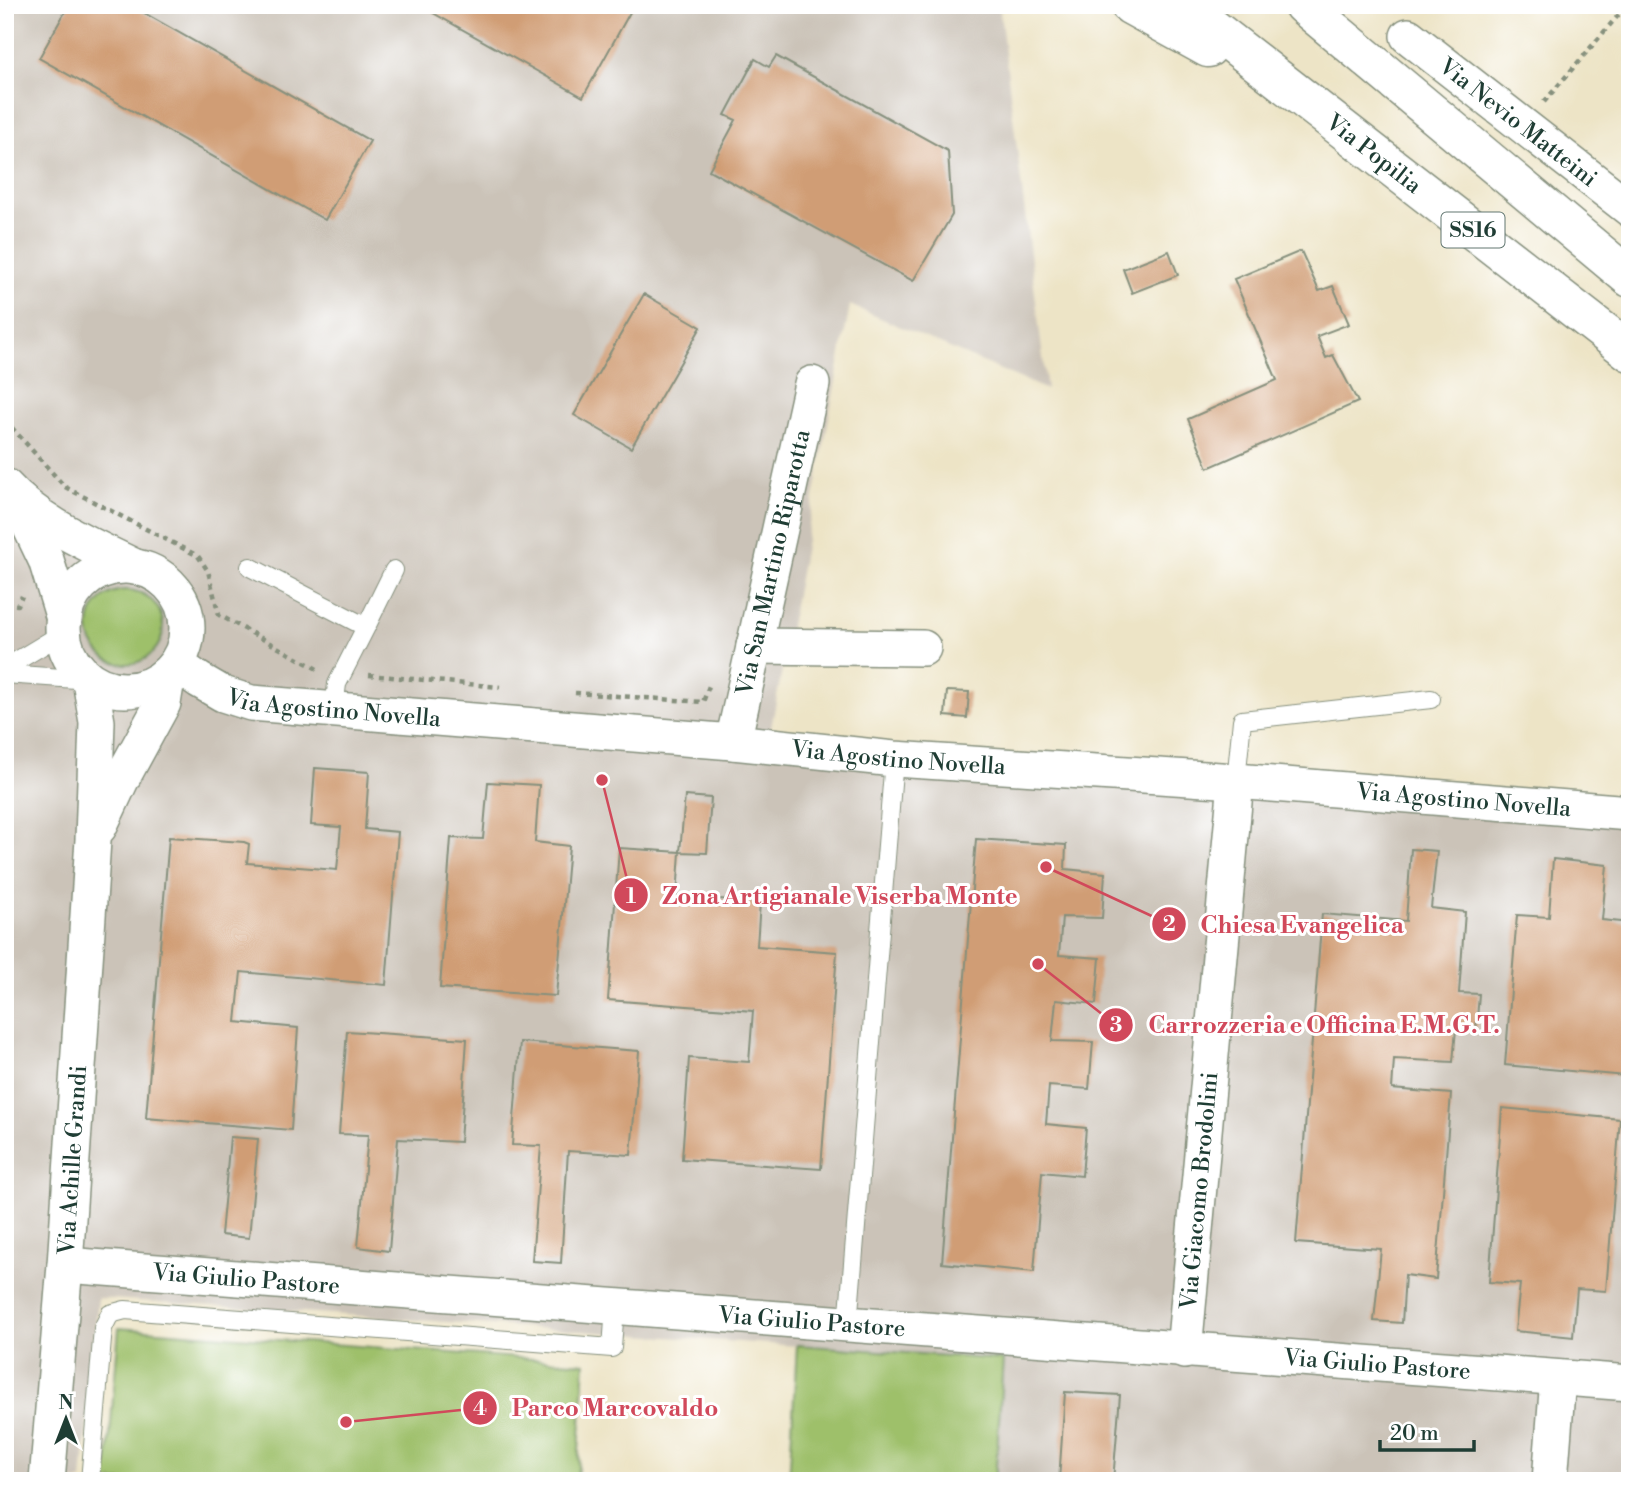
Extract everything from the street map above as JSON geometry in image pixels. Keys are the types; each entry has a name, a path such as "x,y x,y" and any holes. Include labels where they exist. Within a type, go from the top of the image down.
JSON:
{"main road":[{"path":"1130,5 1316,108"},
{"name":"Via Popilia","path":"1183,5 1630,352"},
{"path":"1303,5 1630,278"}],"street":[{"name":"Via Nevio Matteini","path":"1408,36 1630,209"},
{"name":"Via San Martino Riparotta","path":"733,743 812,384"},
{"name":"Via Achille Grandi","path":"11,492 69,534 135,567 152,572 167,582 178,596 185,612 187,630 184,648 172,668 163,703 121,780 93,840"},
{"name":"Via Achille Grandi","path":"11,492 46,560 68,651 77,667 90,680 97,722 93,840 65,1265 47,1481"},
{"path":"64,626 70,600 81,585 97,573 116,567 135,567"},
{"path":"754,646 923,649"},
{"path":"90,680 105,687 139,689 154,683 172,668"},
{"name":"Via Agostino Novella","path":"172,668 223,694 251,703 894,759 1236,780 1630,813"},
{"name":"Via Giacomo Brodolini","path":"1184,1351 1236,780"},
{"name":"Via Giulio Pastore","path":"65,1265 1630,1383"},
{"path":"1550,1481 1558,1378"}],"lane":[{"path":"250,567 366,627"},
{"path":"334,709 337,684 394,570"},
{"path":"5,668 64,626"},
{"path":"5,674 90,680"},
{"path":"1236,780 1242,720 1431,699"},
{"path":"848,1325 894,759"},
{"path":"90,1481 103,1328 110,1314 125,1310 612,1348 615,1307"}],"path":[{"path":"1522,126 1628,5"},
{"path":"358,674 502,687"},
{"path":"567,692 703,702 709,685"}],"shaded area":[{"path":"5,5 999,5 1047,390 850,305 769,739 1630,820 1630,1481 995,1481 1003,1360 98,1298 82,1481 5,1481"}],"green space":[{"path":"126,590 140,593 152,601 160,613 163,627 160,641 152,653 140,661 126,664 112,661 100,653 92,641 89,627 92,613 100,601 112,593"},
{"path":"119,1328 585,1363 577,1481 106,1481"},
{"path":"797,1345 1003,1360 995,1481 789,1481"}],"building":[{"path":"69,5 130,5 370,141 325,220 39,58"},
{"path":"419,5 634,5 583,97"},
{"path":"776,56 948,151 952,215 913,281 709,170 736,120 725,115 755,59 769,67"},
{"path":"1169,251 1178,275 1132,293 1123,269"},
{"path":"1301,251 1319,291 1333,286 1349,324 1317,336 1326,358 1333,355 1358,402 1208,468 1188,419 1277,380 1234,279"},
{"path":"644,294 701,327 631,448 574,415"},
{"path":"947,691 969,692 967,718 945,716"},
{"path":"315,768 369,772 365,829 398,832 386,985 241,972 236,1022 298,1028 291,1130 146,1118 169,837 244,842 249,844 247,863 337,870 341,827 311,825"},
{"path":"488,782 539,785 535,842 569,846 556,996 440,988 451,838 483,839"},
{"path":"685,796 711,798 707,853 680,852"},
{"path":"976,839 1066,845 1065,869 1105,873 1102,918 1062,917 1059,955 1100,958 1096,1004 1056,1000 1052,1041 1093,1042 1089,1089 1049,1086 1046,1124 1086,1128 1082,1176 1042,1172 1034,1272 942,1263"},
{"path":"619,848 680,852 677,896 760,902 757,946 837,952 821,1169 682,1159 689,1058 749,1062 753,1011 608,1000"},
{"path":"1411,849 1437,851 1431,908 1465,912 1459,993 1479,994 1476,1031 1456,1029 1453,1062 1394,1059 1392,1089 1451,1094 1436,1279 1405,1275 1402,1323 1374,1321 1381,1249 1296,1243 1322,914 1406,921"},
{"path":"1553,859 1607,865 1602,920 1630,923 1630,1021 1625,1076 1505,1065 1517,915 1549,917"},
{"path":"347,1031 467,1039 460,1142 398,1139 389,1251 358,1247 368,1135 339,1134"},
{"path":"520,1042 639,1051 631,1155 568,1151 561,1263 532,1261 541,1146 512,1145"},
{"path":"1502,1108 1620,1119 1606,1291 1577,1289 1573,1337 1515,1331 1520,1284 1489,1282"},
{"path":"230,1137 258,1139 249,1238 221,1235"},
{"path":"1065,1392 1120,1395 1113,1481 1059,1481"}],"place":[{"name":"Zona Artigianale Viserba Monte","path":"602,780"},
{"name":"Chiesa Evangelica","path":"1046,867"},
{"name":"Carrozzeria e Officina E.M.G.T.","path":"1038,964"},
{"name":"Parco Marcovaldo","path":"346,1422"}]}
